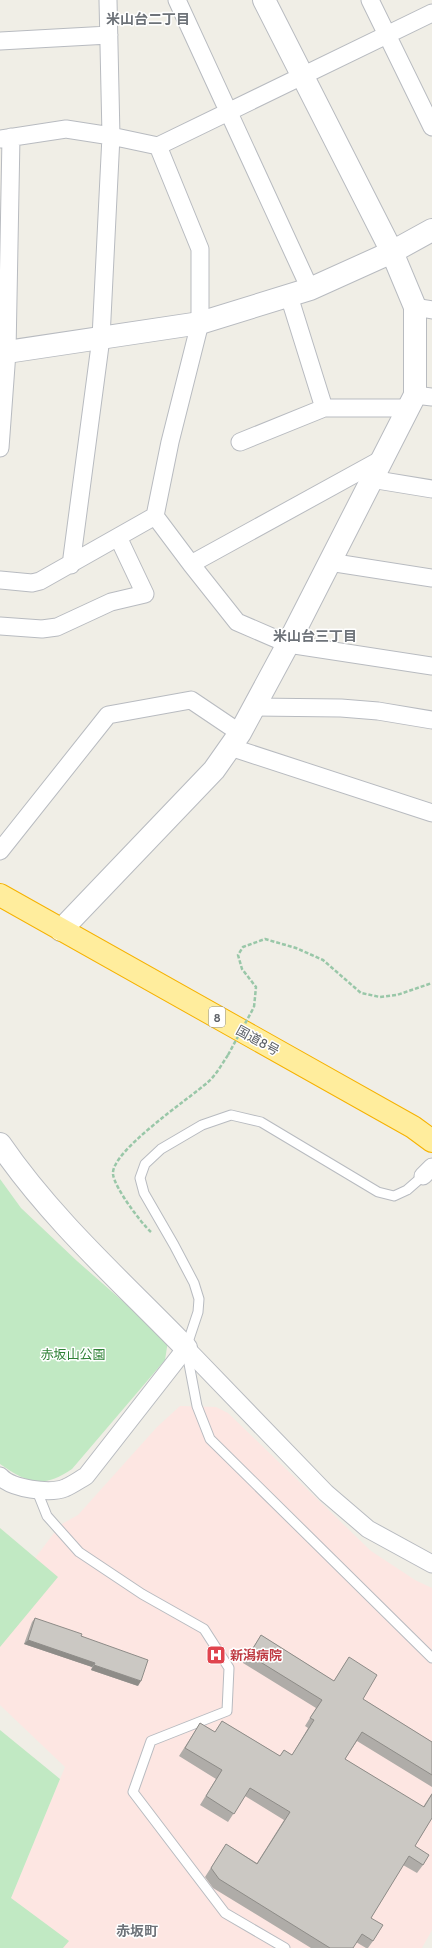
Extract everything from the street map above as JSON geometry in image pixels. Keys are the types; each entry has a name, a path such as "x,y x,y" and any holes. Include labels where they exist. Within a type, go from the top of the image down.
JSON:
{"highway":[{"name":"国道8号","path":"0,895 413,1127 432,1140"}],"street":[{"path":"70,565 101,338 111,136 108,0"},
{"path":"177,0 310,289"},
{"path":"61,930 214,770 235,740 288,644 371,479 418,400 423,309 392,252 304,76 264,0"},
{"path":"370,0 432,127"},
{"path":"0,448 3,352 5,138 66,129 111,136 158,146 432,13"},
{"path":"0,41 109,35"},
{"path":"0,580 32,583 40,581 155,516 170,442 200,323 200,250 158,146"},
{"path":"3,352 200,323 310,289 392,252 432,230"},
{"path":"289,296 324,408"},
{"path":"240,442 324,408 418,400"},
{"path":"191,564 382,459"},
{"path":"371,479 432,489"},
{"path":"155,516 237,622 288,644 432,666"},
{"path":"0,626 42,629 57,627 111,602 145,594 118,538"},
{"path":"329,562 432,578"},
{"path":"0,852 108,715 191,700 235,740 432,813"},
{"path":"254,707 341,708 378,711 432,720"},
{"path":"0,1144 22,1176 58,1217 326,1493 368,1528 432,1564"},
{"path":"0,1476 4,1481 37,1491 64,1488 86,1476 186,1348"}],"lane":[{"path":"428,1172 407,1190 394,1196 378,1192 261,1122 231,1115 202,1125 161,1149 146,1164 140,1178 144,1193 194,1283 199,1299 198,1312 186,1348 197,1406 210,1439 432,1658"},
{"path":"37,1491 47,1516 79,1552 142,1594 204,1629 229,1668 227,1711 151,1741 133,1792 225,1913 285,1948"}],"path":[{"path":"228,1055 254,1007 256,986 242,969 238,955 243,946 265,939 296,948 323,960 361,992 380,997 397,995 432,983"}],"shaded area":[{"name":"新潟病院","path":"180,1406 216,1407 228,1413 371,1551 415,1580 432,1588 432,1930 422,1948 63,1948 68,1941 11,1898 65,1767 0,1705 0,1605 60,1525 78,1515 157,1427"}],"green space":[{"name":"赤坂山公園","path":"0,1179 21,1208 77,1261 168,1341 165,1360 72,1469 62,1475 44,1481 35,1481 19,1476 0,1464"},
{"path":"0,1528 58,1577 0,1647"},
{"path":"0,1730 60,1779 11,1898 69,1941 63,1948 0,1948"}],"building":[{"path":"35,1618 82,1634 81,1636 148,1660 141,1681 94,1665 95,1663 28,1640"},
{"path":"261,1635 334,1681 349,1657 377,1675 363,1699 432,1742 432,1775 362,1732 345,1759 424,1807 432,1794 432,1818 415,1846 429,1855 423,1865 409,1856 371,1918 383,1925 373,1941 362,1934 353,1948 330,1948 219,1879 211,1868 226,1844 257,1864 290,1812 250,1788 234,1814 206,1796 222,1770 185,1748 200,1723 215,1732 222,1721 280,1756 284,1750 292,1755 314,1720 310,1718 322,1700 249,1655"}],"place":[{"name":"新潟病院","path":"216,1655"}],"district":[{"name":"米山台二丁目","path":"148,19"},
{"name":"米山台三丁目","path":"315,636"},
{"name":"赤坂町","path":"137,1931"}]}
